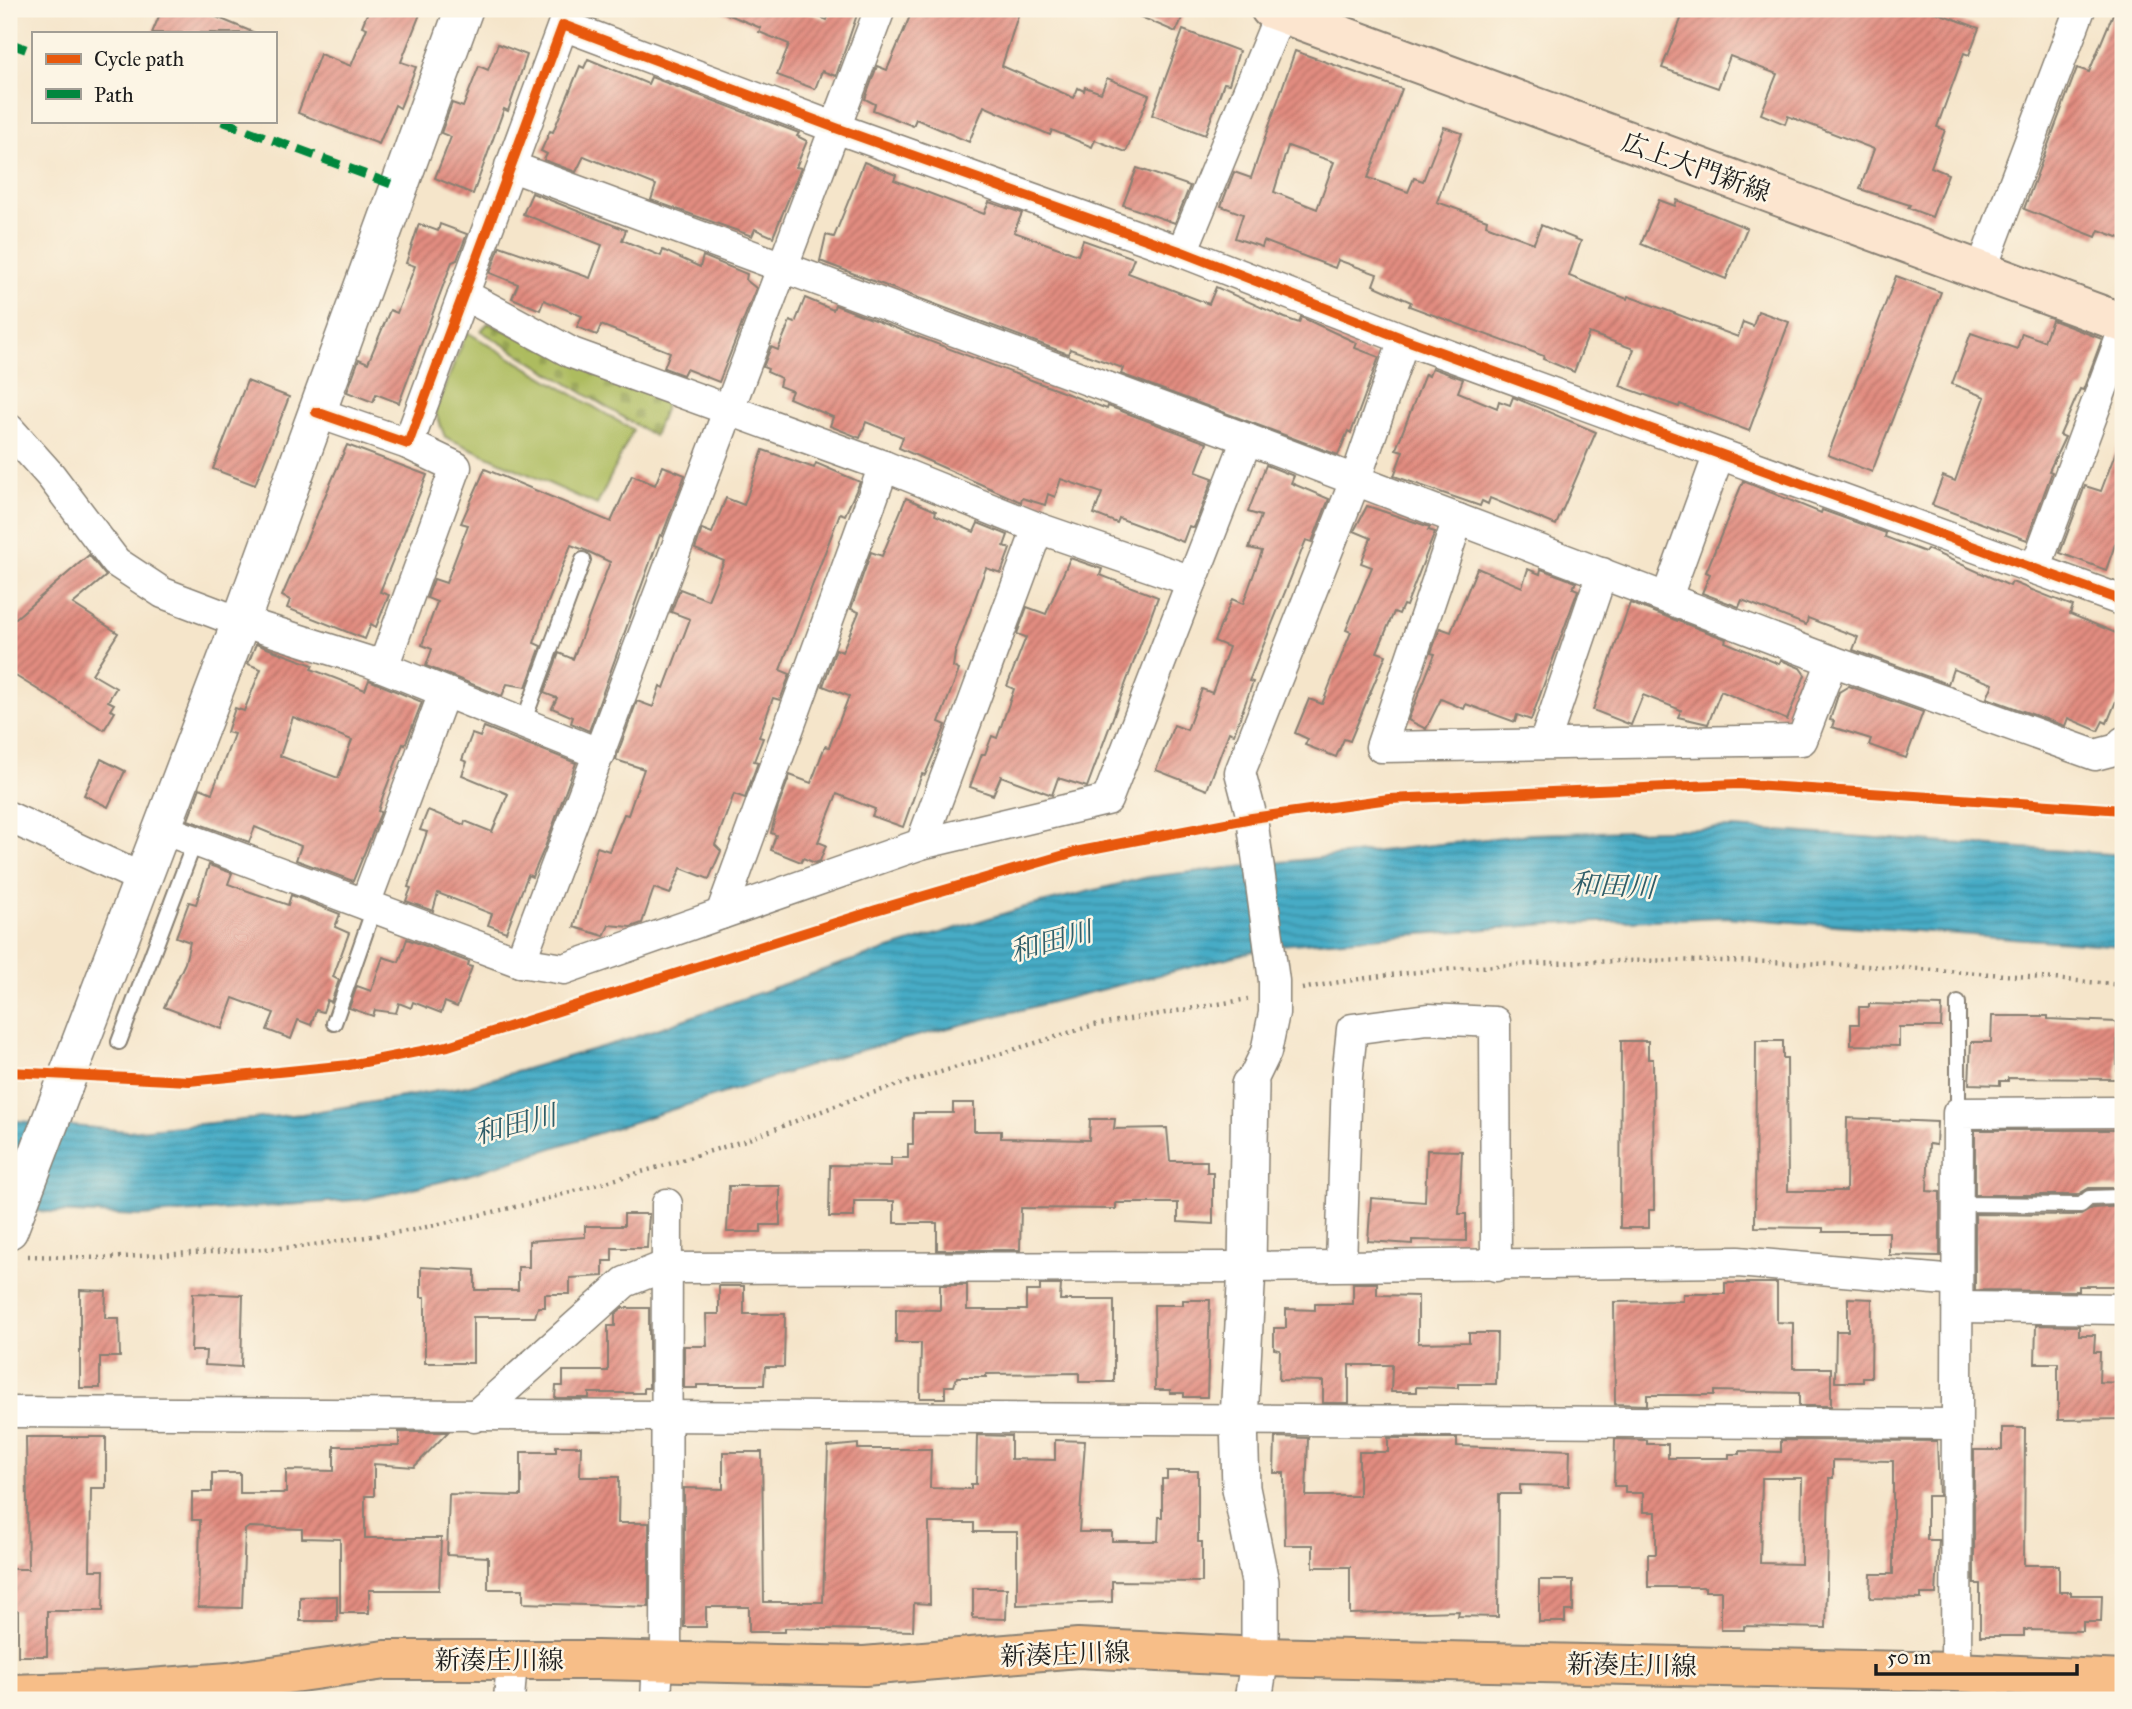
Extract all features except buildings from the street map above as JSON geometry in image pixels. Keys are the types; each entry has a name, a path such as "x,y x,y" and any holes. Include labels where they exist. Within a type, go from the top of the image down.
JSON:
{"main road":[{"name":"広上大門新線","path":"1278,10 1810,209 1982,268 2123,323"},
{"name":"新湊庄川線","path":"9,1694 178,1693 385,1660 662,1661 864,1666 1079,1648 1260,1657 1956,1672 2123,1680"}],"street":[{"path":"15,1243 69,1075 141,878 241,621 464,9"},
{"path":"520,961 731,410 781,269 880,9"},
{"path":"1982,268 2080,9"},
{"path":"1182,252 1278,10"},
{"path":"408,444 563,25 836,128 1182,252 1404,339 2123,601"},
{"path":"510,166 781,269 1247,439 1832,661 2095,755 2118,750 2123,742"},
{"path":"463,294 572,353 884,467 1038,528 1192,581"},
{"path":"2035,569 2123,332"},
{"path":"1253,1700 1260,1657 1260,1582 1241,1488 1239,1420 1247,1267 1250,1085 1266,1052 1274,1013 1274,988 1252,818 1240,772 1355,481 1404,339"},
{"path":"316,412 408,444 456,467 383,667"},
{"path":"9,429 51,476 116,562 163,593 383,667 600,754"},
{"path":"160,828 520,961 564,969 921,844 1107,800 1247,439"},
{"path":"1667,597 1719,454"},
{"path":"721,914 884,467"},
{"path":"1458,520 1381,747 1802,740 1832,661"},
{"path":"921,844 1038,528"},
{"path":"1544,744 1602,572"},
{"path":"369,906 444,693"},
{"path":"9,817 141,878"},
{"path":"1341,1265 1347,1077 1352,1029 1427,1019 1494,1022 1496,1266"},
{"path":"1956,1672 1958,1113 2123,1112"},
{"path":"656,1700 662,1661 667,1418 667,1204"},
{"path":"474,1417 625,1282 666,1268 1496,1266 1738,1262 1958,1294 2123,1309"},
{"path":"9,1412 474,1417 1956,1424"},
{"path":"509,1700 512,1660"}],"lane":[{"path":"523,723 583,560"},
{"path":"119,1042 195,841"},
{"path":"334,1023 369,906"},
{"path":"1958,1003 1958,1113"},
{"path":"1957,1204 2081,1205 2089,1198 2119,1197"}],"path":[{"path":"15,1243 104,1258 299,1247 413,1230 528,1204 666,1165 749,1139 856,1098 1094,1025 1274,988 1376,975 1482,966 1657,959 1853,965 2123,985"}],"green space":[{"path":"488,323 667,401 654,436 481,331"},
{"path":"467,332 633,430 597,505 445,437 435,411"}],"water":[{"name":"和田川","path":"1733,828 2123,855 2123,946 1725,917 1550,924 1278,945 846,1054 465,1176 367,1199 140,1216 9,1210 9,1120 128,1131 302,1114 467,1086 629,1039 837,965 1025,907 1148,877 1530,834"}],"marked path":[{"path":"9,43 32,52"},
{"path":"225,122 399,187"}],"cycle path":[{"path":"316,412 408,444 563,25 836,128 1182,252 1404,339 2123,601"},
{"path":"9,1072 189,1081 349,1065 448,1046 876,910 1075,852 1252,818 1389,799 1738,784 2123,810"}]}
